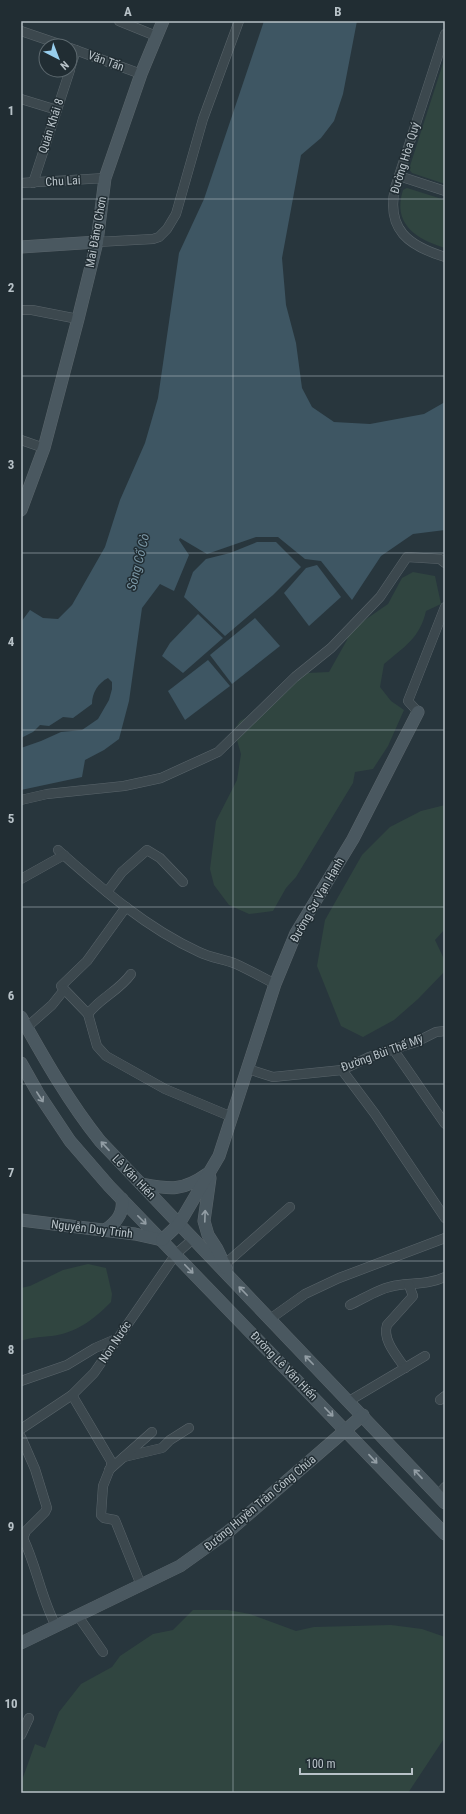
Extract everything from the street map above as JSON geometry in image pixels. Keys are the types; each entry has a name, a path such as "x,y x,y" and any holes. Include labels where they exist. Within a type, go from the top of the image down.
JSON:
{"main road":[{"name":"Mai Đăng Chơn","path":"22,504 44,448 78,319 97,242 105,178 141,74 163,21"},
{"path":"21,247 97,242"},
{"name":"Đường Sư Vạn Hạnh","path":"162,1240 179,1224 211,1171 224,1143 275,984 296,933 353,839 418,712"},
{"name":"Lê Văn Hiến","path":"24,1022 50,1070 82,1118 100,1141 270,1319"},
{"name":"Lê Văn Hiến","path":"21,1063 25,1078 70,1141 122,1199"},
{"path":"141,1184 170,1189 176,1188 194,1183 211,1171"},
{"path":"211,1171 204,1221 208,1235 230,1277"},
{"path":"105,1230 118,1218 123,1208 122,1199"},
{"name":"Đường Lê Văn Hiến","path":"122,1199 445,1534"},
{"name":"Nguyễn Duy Trinh","path":"21,1220 105,1230 162,1240"},
{"name":"Đường Lê Văn Hiến","path":"270,1319 349,1402 443,1495"},
{"name":"Đường Huyền Trân Công Chúa","path":"21,1643 180,1566 229,1531 363,1415"}],"street":[{"path":"118,21 156,36"},
{"path":"97,242 153,239 159,237 167,229 176,214 203,119 239,21"},
{"path":"21,31 42,38"},
{"name":"Đường Hòa Quý","path":"445,34 399,176 392,204 393,213 402,234 413,244 428,252 445,257"},
{"name":"Văn Tấn","path":"78,51 141,74"},
{"name":"Quán Khái 8","path":"33,183 67,78"},
{"path":"21,99 57,110"},
{"path":"399,176 445,191"},
{"name":"Chu Lai","path":"21,183 105,178"},
{"path":"21,310 32,310 78,319"},
{"path":"21,440 44,448"},
{"path":"21,800 47,794 124,786 161,778 218,752 295,677 331,648 380,597 407,557 440,559 445,563"},
{"name":"Đường Sư Vạn Hạnh","path":"418,712 408,701 445,607"},
{"path":"107,892 122,872 147,850 160,858 183,882"},
{"path":"21,879 61,852 126,907 175,939 200,953 236,964 275,984"},
{"path":"126,907 86,961 61,986 88,1014 97,1046 106,1056 125,1068 165,1088 232,1116"},
{"path":"88,1014 104,997 110,995 121,986 131,974"},
{"path":"24,1022 52,1005 64,990"},
{"name":"Đường Bùi Thế Mỹ","path":"248,1069 272,1077 342,1070 369,1057 416,1042 436,1032 444,1032"},
{"path":"393,1049 445,1124"},
{"path":"342,1070 375,1114 445,1217"},
{"path":"224,1265 290,1207"},
{"path":"270,1319 305,1294 339,1278 445,1238"},
{"name":"Non Nước","path":"21,1429 72,1395 94,1373 176,1254 192,1239"},
{"path":"350,1305 389,1288 430,1283 445,1277"},
{"path":"405,1368 390,1346 385,1330 387,1325 413,1296 409,1285"},
{"path":"21,1381 67,1365 95,1348 116,1339"},
{"path":"349,1402 424,1356"},
{"path":"72,1395 111,1461 102,1486 102,1515 104,1518 115,1520 141,1585"},
{"path":"124,1456 162,1448 170,1440 189,1428"},
{"path":"109,1470 152,1432"},
{"path":"21,1437 35,1469 47,1508 46,1512 26,1531 23,1538 31,1554 46,1608 56,1626"},
{"path":"78,1616 103,1652"},
{"path":"21,1735 29,1718"}],"green space":[{"path":"445,57 445,184 412,173 409,169"},
{"path":"407,188 445,200 445,248 416,235 404,221 400,202 403,190"},
{"path":"413,572 435,576 441,604 426,611 420,628 415,635 404,647 384,664 380,687 391,701 404,710 388,746 373,769 355,772 353,783 296,877 286,888 273,911 249,914 229,905 214,885 210,869 216,821 237,780 241,754 234,730 240,721 268,705 307,673 329,672 347,640 349,631 388,604 402,578"},
{"path":"445,805 445,929 435,940 445,961 445,971 418,999 394,1020 363,1037 341,1026 317,966 325,920 362,855 390,827 421,811"},
{"path":"88,1264 106,1268 112,1294 111,1302 91,1320 70,1332 21,1341 21,1288 30,1286 63,1270"},
{"path":"193,1610 228,1610 250,1614 296,1631 314,1627 391,1625 422,1629 445,1637 445,1737 408,1793 21,1793 21,1783 35,1744 45,1748 59,1712 81,1684 112,1667 120,1656 153,1634 173,1630"}],"water":[{"name":"Sông Cổ Cò","path":"264,21 357,21 343,94 334,121 321,138 301,155 282,258 286,305 296,343 302,388 312,407 334,422 370,424 424,414 445,402 445,530 413,534 381,556 352,600 321,561 305,559 278,537 256,537 207,554 180,538 179,540 189,555 174,591 160,584 142,608 129,701 119,739 104,750 85,760 82,777 21,790 21,748 61,732 82,730 98,719 109,700 112,682 108,678 96,689 92,704 73,718 63,717 49,726 40,725 33,732 21,738 21,622 30,610 43,618 58,619 72,605 105,547 120,500 145,443 158,398 179,253 204,199"},
{"path":"257,542 276,542 301,567 273,595 225,636 184,597 193,572 206,559 230,553"},
{"path":"317,565 341,597 309,626 284,593 306,568"},
{"path":"198,614 223,638 183,673 162,656 170,643"},
{"path":"255,618 280,646 232,684 210,655"},
{"path":"208,660 230,686 185,720 168,691"}]}
